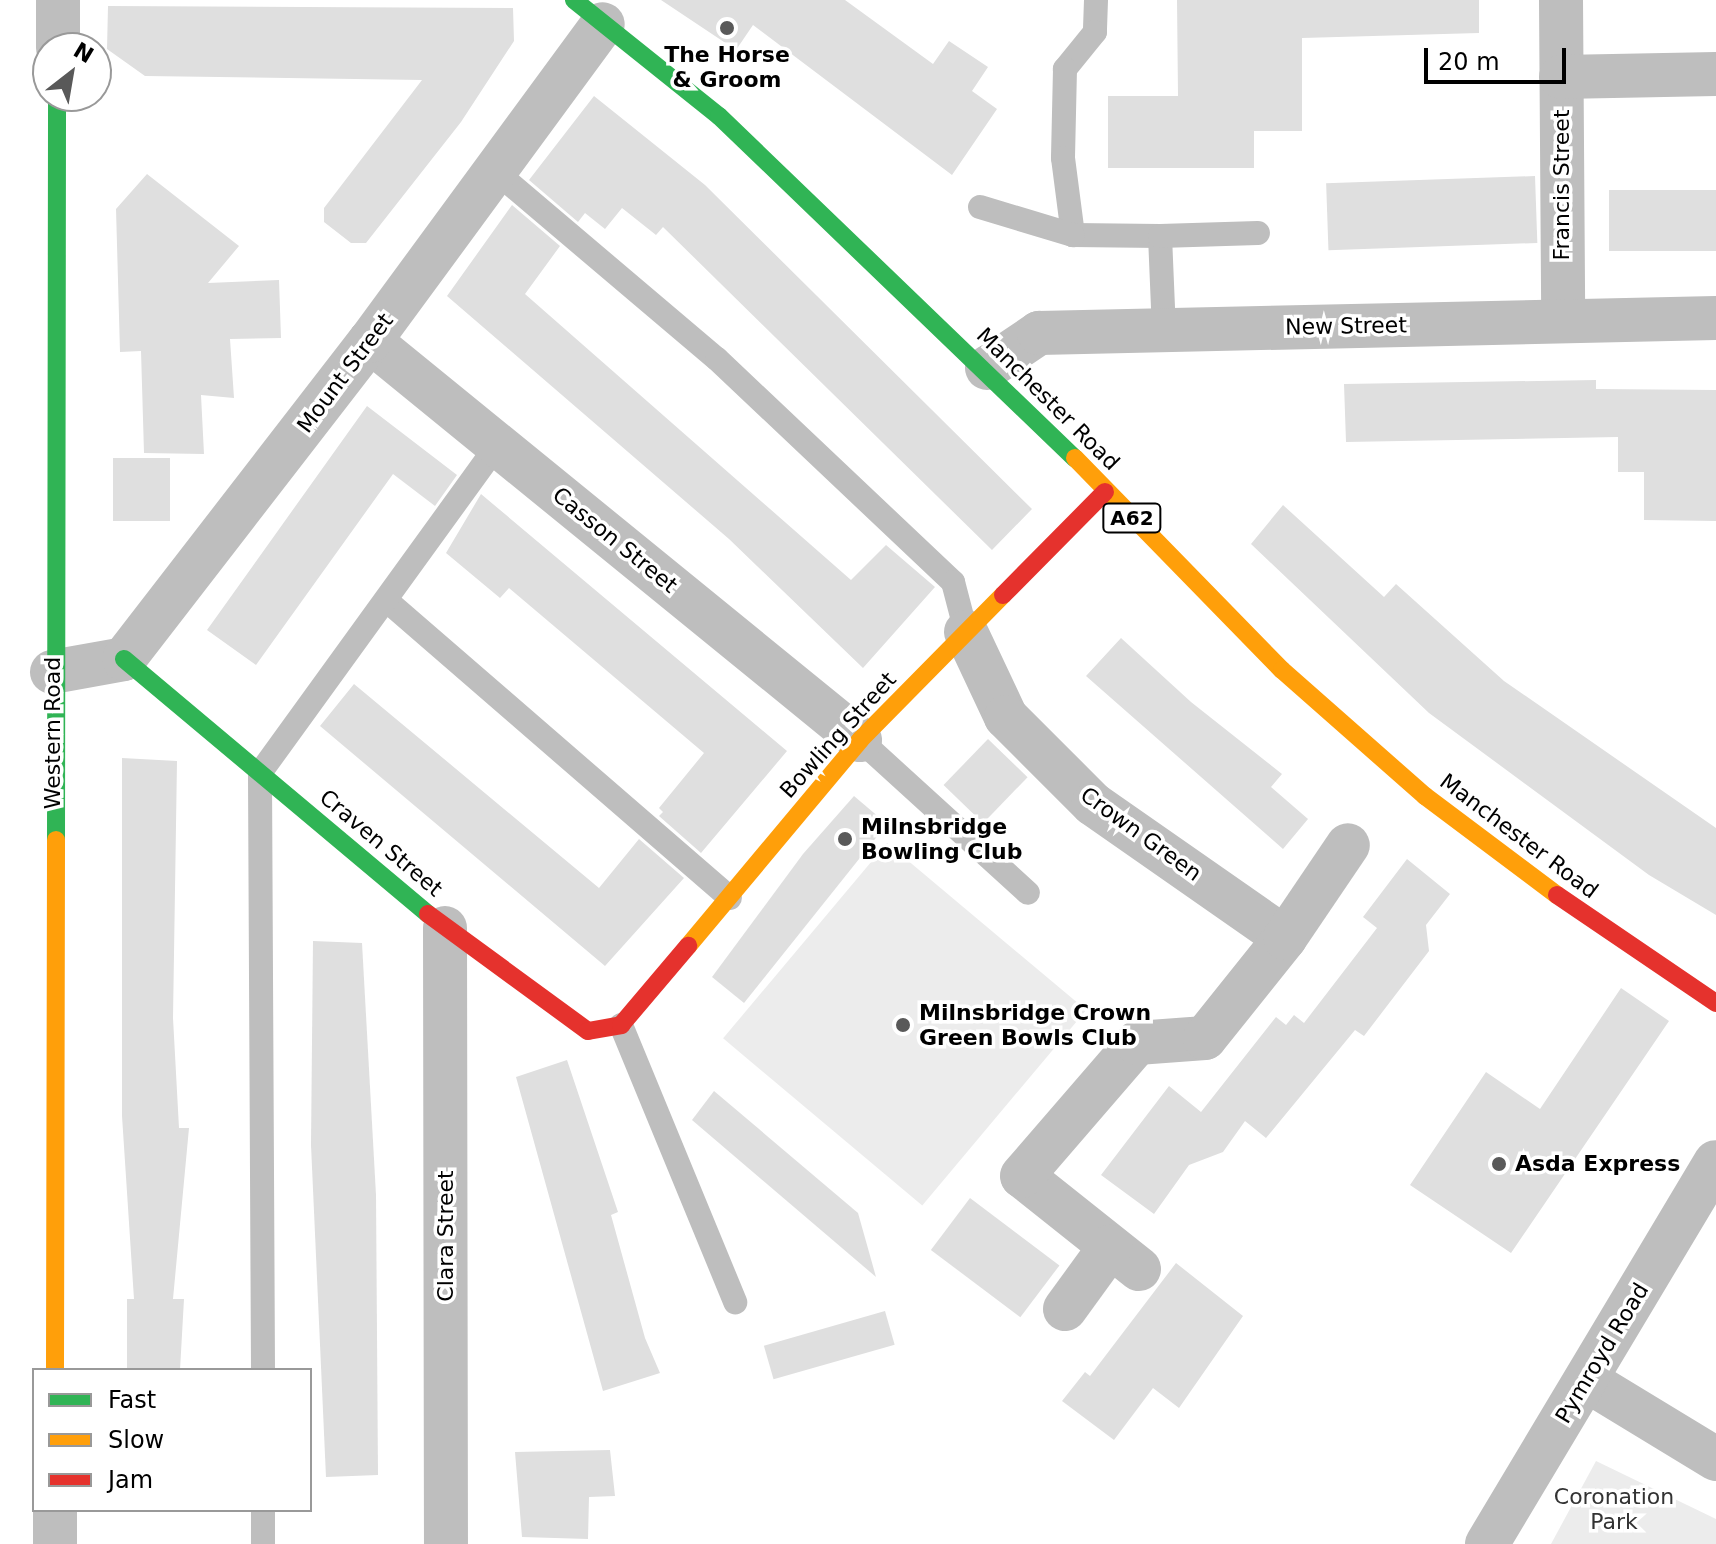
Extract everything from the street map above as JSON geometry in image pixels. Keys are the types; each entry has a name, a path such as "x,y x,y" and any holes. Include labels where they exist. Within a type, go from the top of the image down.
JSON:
{"street":[{"path":"58,0 58,32"},
{"name":"Francis Street","path":"1561,0 1563,321"},
{"name":"Mount Street","path":"124,659 370,341 495,171 588,12"},
{"name":"Manchester Road","path":"588,12 719,116 987,368 1282,670 1425,796 1584,915 1716,1003"},
{"path":"1561,77 1716,74"},
{"name":"Western Road","path":"55,1368 52,672 57,112"},
{"name":"New Street","path":"987,368 1039,333 1716,318"},
{"name":"Casson Street","path":"370,341 860,740"},
{"name":"Bowling Street","path":"621,1025 860,740 1105,492"},
{"name":"Crown Green","path":"966,632 1006,717 1093,804 1285,938"},
{"path":"52,672 124,659"},
{"name":"Craven Street","path":"124,659 445,928 588,1031 603,1032 621,1025"},
{"path":"1065,1309 1125,1258 1022,1176 1137,1043 1205,1038 1285,938 1348,845"},
{"name":"Clara Street","path":"445,928 446,1544"},
{"name":"Pymroyd Road","path":"1487,1544 1716,1162"},
{"path":"1586,1380 1716,1459"},
{"path":"55,1512 55,1544"}],"lane":[{"path":"1073,235 1063,158 1065,69 1095,32 1096,0"},
{"path":"495,171 717,359 953,582 966,632"},
{"path":"980,207 1073,235 1258,233"},
{"path":"1160,236 1164,331"},
{"path":"263,1368 260,773 498,444"},
{"path":"386,600 730,898"},
{"path":"860,740 1028,893"},
{"path":"621,1025 735,1302"},
{"path":"263,1512 263,1544"}],"green space":[{"name":"Milnsbridge Crown Green Bowls Club","path":"887,843 1086,1010 922,1205 723,1038"},
{"name":"Coronation Park","path":"1596,1461 1716,1519 1716,1544 1551,1544"}],"building":[{"path":"661,0 845,0 933,64 949,41 988,67 972,91 997,109 952,175 753,25 736,50"},
{"path":"1177,0 1479,0 1479,33 1302,38 1302,131 1254,131 1254,168 1108,168 1108,96 1178,96"},
{"path":"108,6 513,8 514,41 461,122 366,243 351,243 324,222 324,208 422,80 145,76 112,53 112,32 107,32"},
{"path":"594,96 705,185 1032,509 992,550 663,227 656,235 622,208 605,229 585,213 578,222 529,180"},
{"path":"147,174 239,246 208,283 279,280 281,338 230,339 234,398 201,395 204,454 144,453 141,351 120,352 116,209"},
{"path":"1535,176 1537,243 1328,250 1326,183"},
{"path":"1609,190 1716,190 1716,251 1609,251"},
{"path":"512,205 560,246 525,294 851,580 886,545 935,587 863,668 729,539 447,296"},
{"path":"1596,380 1596,389 1716,390 1716,521 1644,520 1644,472 1618,472 1618,437 1346,442 1344,384"},
{"path":"367,406 457,475 435,506 393,474 256,665 207,630"},
{"path":"113,458 170,458 170,521 113,521"},
{"path":"481,494 787,751 701,853 659,816 663,812 659,808 704,753 509,588 500,598 446,553"},
{"path":"1283,505 1384,597 1396,584 1504,681 1716,828 1716,915 1649,875 1429,713 1251,544"},
{"path":"1121,638 1191,702 1282,774 1271,787 1308,819 1283,849 1086,676"},
{"path":"354,684 599,888 639,839 684,878 605,966 320,726"},
{"path":"988,739 1028,777 983,823 944,785"},
{"path":"122,758 177,761 173,1018 179,1128 189,1128 173,1299 184,1299 180,1368 127,1368 127,1299 134,1299 122,1116"},
{"path":"854,796 887,824 744,1003 712,977 803,854"},
{"path":"1407,859 1450,894 1426,925 1429,951 1364,1036 1355,1030 1266,1138 1245,1121 1223,1152 1189,1165 1154,1214 1101,1175 1169,1086 1201,1112 1276,1017 1286,1025 1294,1015 1304,1023 1377,928 1363,917"},
{"path":"313,941 362,943 376,1195 378,1475 326,1477 311,1145"},
{"name":"Asda Express","path":"1621,988 1669,1021 1511,1253 1410,1185 1486,1072 1540,1109"},
{"path":"567,1060 618,1212 611,1215 645,1338 660,1373 603,1391 516,1077"},
{"path":"714,1091 858,1213 876,1277 692,1120"},
{"path":"970,1198 1059,1265 1020,1317 931,1250"},
{"path":"1176,1263 1243,1316 1179,1408 1153,1388 1114,1440 1062,1401 1085,1372 1090,1376"},
{"path":"885,1311 895,1345 774,1379 764,1346"},
{"path":"610,1450 615,1496 589,1497 588,1539 522,1537 515,1452"}],"traffic: fast":[{"path":"574,0 719,116 1075,458"},
{"path":"56,840 57,112"},
{"path":"124,659 428,914"}],"traffic: slow":[{"path":"1075,458 1282,670 1425,796 1557,895"},
{"path":"688,946 860,740 1003,595"},
{"path":"55,1368 56,840"}],"traffic: jam":[{"path":"1003,595 1105,492"},
{"path":"1557,895 1716,1003"},
{"path":"428,914 588,1031 621,1025 688,946"}],"place":[{"name":"The Horse & Groom","path":"727,28"},
{"name":"Milnsbridge Bowling Club","path":"845,839"},
{"name":"Milnsbridge Crown Green Bowls Club","path":"903,1025"},
{"name":"Asda Express","path":"1499,1164"}]}
